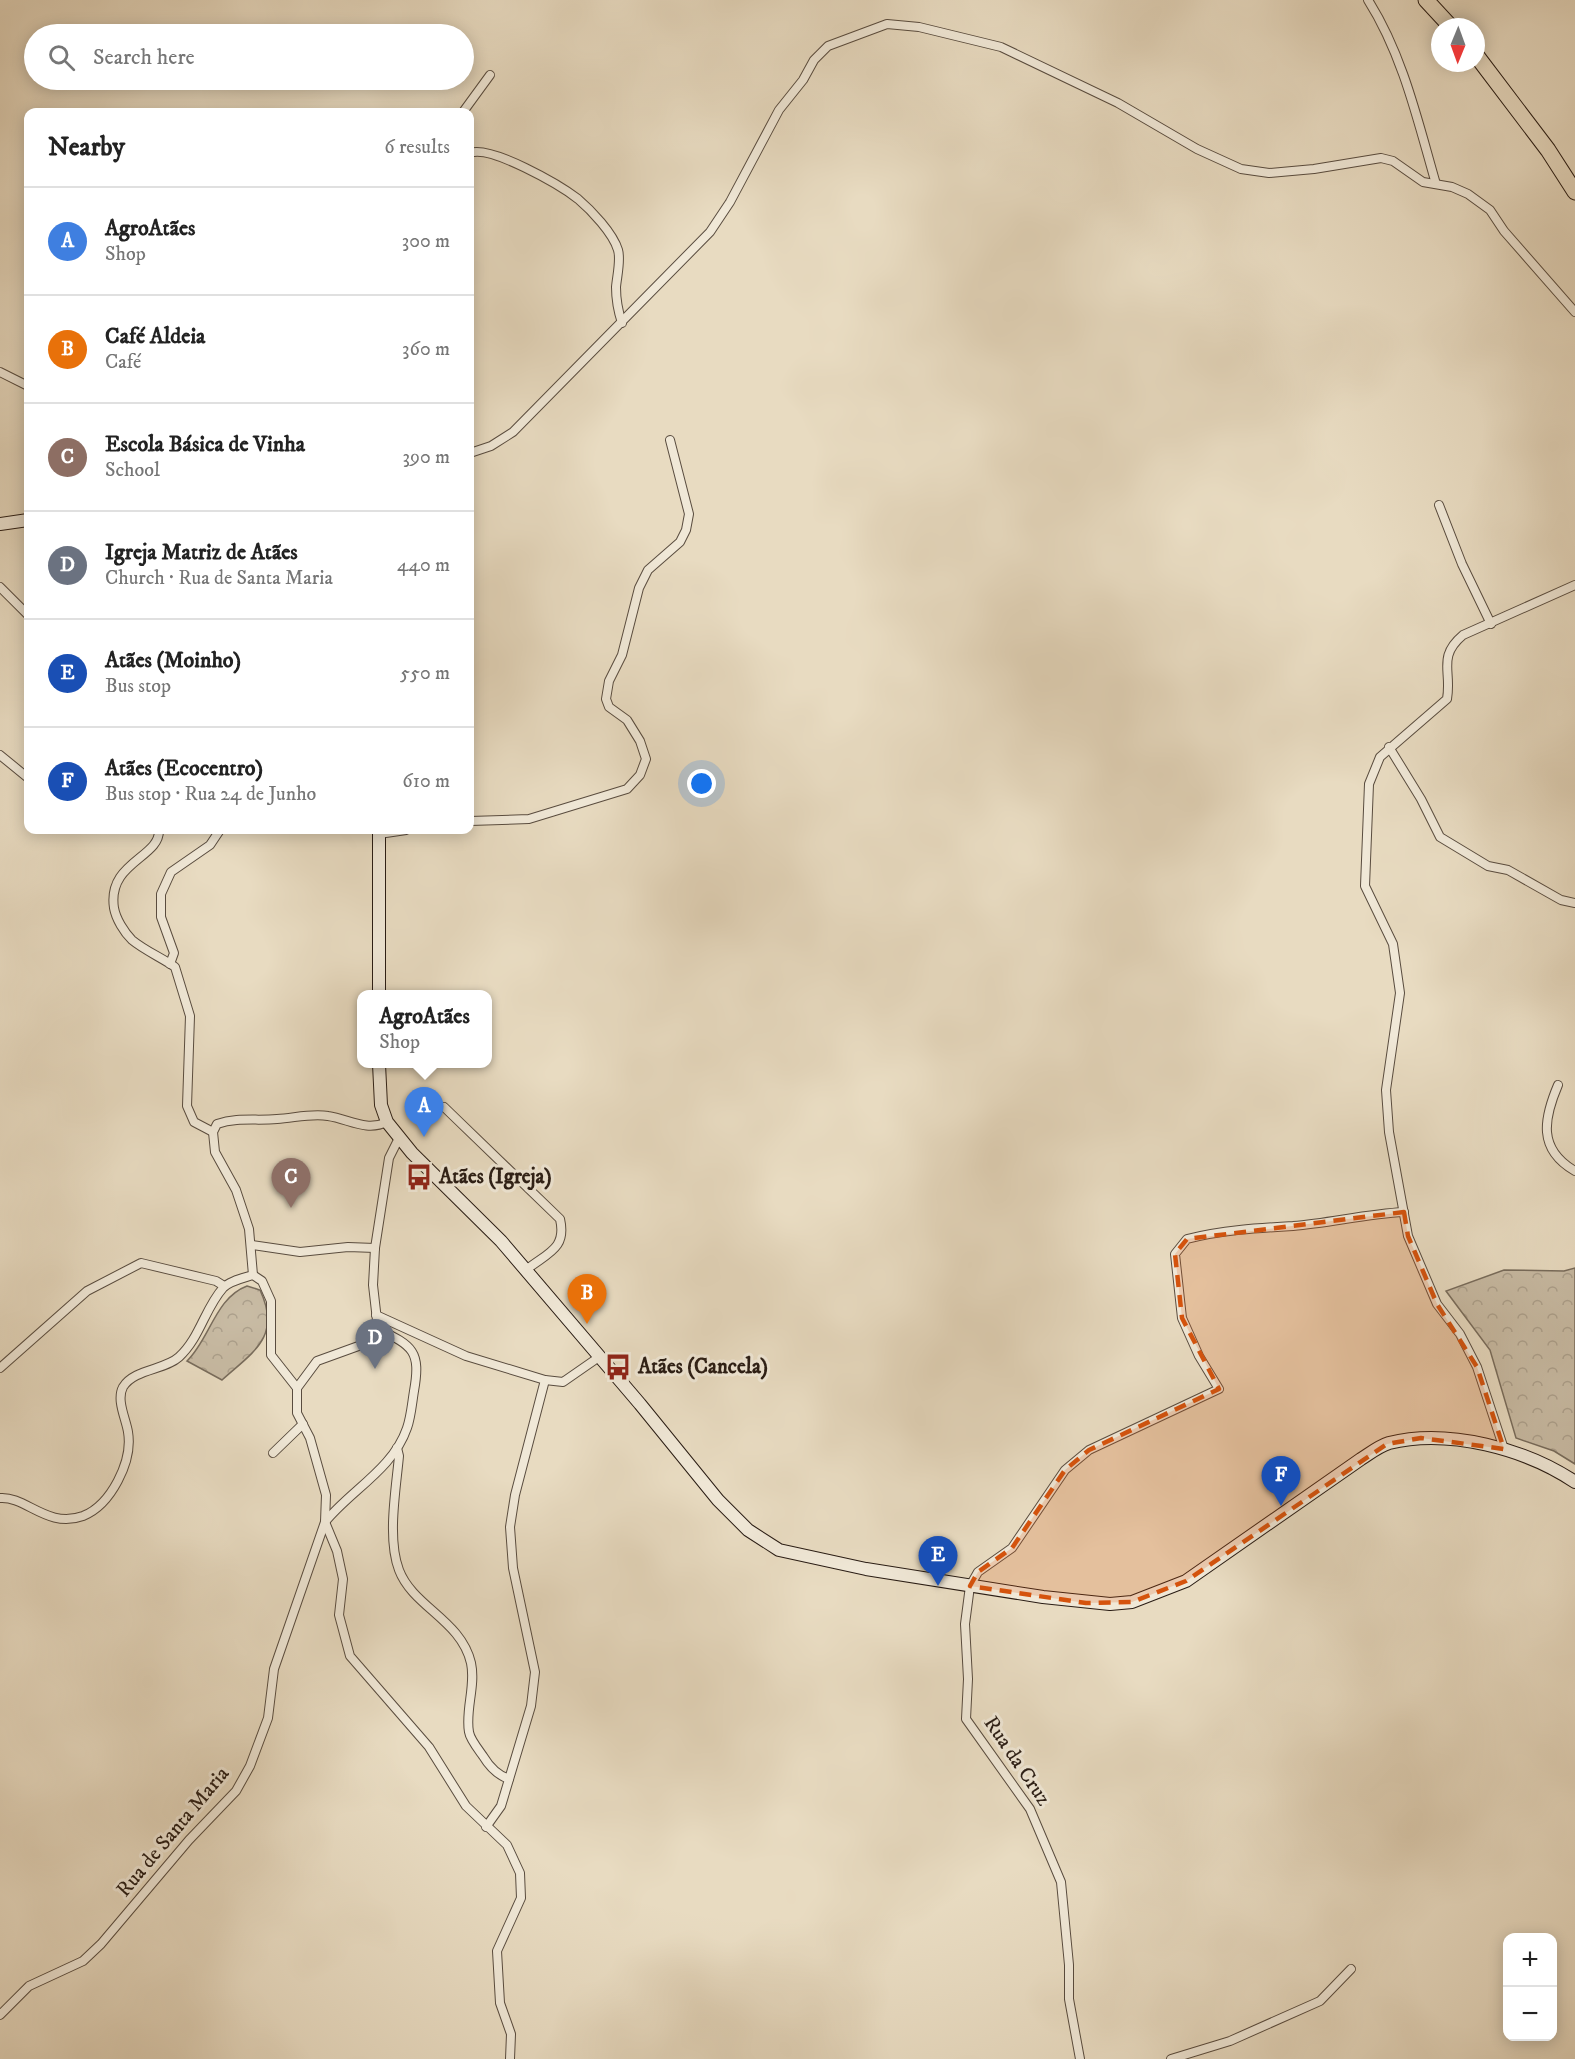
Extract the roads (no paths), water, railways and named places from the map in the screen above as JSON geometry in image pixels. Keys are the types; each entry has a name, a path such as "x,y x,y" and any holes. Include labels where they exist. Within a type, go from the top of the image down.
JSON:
{"highway":[{"path":"1426,0 1443,18"},
{"path":"1436,0 1452,18"},
{"path":"1485,57 1575,174"},
{"path":"1485,67 1548,150 1575,192"}],"main road":[{"path":"0,524 24,521"},
{"path":"379,834 379,990"},
{"path":"379,1068 381,1105 387,1122 399,1138 432,1175 501,1241 718,1500 748,1530 779,1550 823,1561 970,1586 1086,1603 1110,1604 1132,1602 1186,1581 1360,1459 1386,1444 1421,1438 1504,1449 1533,1459 1575,1482"}],"street":[{"path":"1368,0 1399,64 1436,184"},
{"path":"474,452 491,446 513,432 710,232 730,202 779,110 803,80 814,60 828,46 886,24 919,27 1001,47 1118,103 1197,150 1241,169 1269,173 1314,169 1382,158 1393,162 1423,182 1468,194 1490,210 1575,312"},
{"path":"466,108 490,75"},
{"path":"474,153 489,154 519,166 551,181 580,201 609,235 618,251 617,309 622,323"},
{"path":"0,372 24,384"},
{"path":"474,821 529,819 627,789 640,775 646,759 640,741 627,720 609,707 606,699 609,681 622,655 639,588 648,570 680,542 686,530 689,514 670,440"},
{"path":"1440,505 1462,564 1491,624"},
{"path":"1504,1449 1477,1367 1460,1334 1437,1304 1408,1236 1389,1132 1386,1090 1400,993 1393,945 1365,886 1369,784 1380,757 1389,747 1447,699 1449,689 1446,662 1452,644 1463,635 1575,585"},
{"path":"0,587 24,611"},
{"path":"1389,747 1421,799 1440,837 1488,866 1508,870 1561,900 1575,903"},
{"path":"0,755 24,775"},
{"path":"159,834 150,848 118,878 112,896 116,917 132,940 175,967 190,1016 187,1106 194,1122 213,1132"},
{"path":"170,964 174,953 161,917 161,894 171,872 210,844 217,834"},
{"path":"1558,1085 1545,1122 1547,1136 1555,1153 1575,1171"},
{"path":"444,1107 560,1219 563,1235 558,1245 526,1270"},
{"path":"252,1275 252,1245 249,1228 236,1190 215,1152 213,1132 217,1124 231,1119 275,1120 312,1115 328,1116 361,1126 378,1126 387,1122"},
{"path":"399,1138 389,1158 375,1248 373,1285 378,1329 364,1344 318,1361 297,1388 297,1413 310,1438 326,1495 325,1521 337,1551 343,1579 339,1615 350,1656 429,1747 466,1806 507,1845 519,1873 521,1898 497,1951 500,2003 511,2034 510,2059"},
{"path":"970,1586 978,1572 1012,1548 1065,1470 1089,1450 1219,1389 1199,1356 1182,1318 1174,1254 1187,1239 1267,1225 1323,1222 1364,1214 1404,1212"},
{"path":"252,1245 300,1252 348,1247 375,1248"},
{"path":"0,1368 87,1291 141,1263 216,1281 224,1286"},
{"path":"0,1498 8,1498 44,1515 74,1518 85,1515 107,1497 118,1481 129,1447 129,1433 121,1396 124,1387 132,1379 177,1360 189,1347 224,1286 252,1275"},
{"path":"252,1275 262,1281 271,1301 271,1355 297,1388"},
{"path":"376,1315 466,1356 545,1380 563,1382 599,1357"},
{"name":"Rua de Santa Maria","path":"0,2015 28,1986 83,1961 95,1950 189,1840 236,1791 250,1766 268,1718 274,1669 325,1521 341,1502 378,1471 397,1448 407,1428 418,1370 416,1355 406,1343 378,1329"},
{"path":"486,1827 501,1806 531,1706 535,1672 513,1568 510,1527 515,1495 545,1380"},
{"path":"273,1453 303,1424"},
{"path":"397,1448 399,1456 394,1521 399,1571 411,1588 447,1621 459,1638 471,1662 469,1733 487,1763 501,1777 509,1779"},
{"name":"Rua da Cruz","path":"970,1586 965,1624 968,1679 966,1719 1030,1809 1061,1882 1069,1965 1069,1999 1080,2059"},
{"path":"1171,2059 1230,2041 1314,2004 1351,1969"}],"place":[{"name":"AgroAtães","path":"424,1137"},
{"name":"Atães (Igreja)","path":"419,1177"},
{"name":"Escola Básica de Vinha","path":"291,1208"},
{"name":"Café Aldeia","path":"587,1324"},
{"name":"Atães (Cancela)","path":"618,1367"},
{"name":"Igreja Matriz de Atães","path":"375,1369"},
{"name":"Atães (Ecocentro)","path":"1281,1506"},
{"name":"Atães (Moinho)","path":"938,1586"}]}
